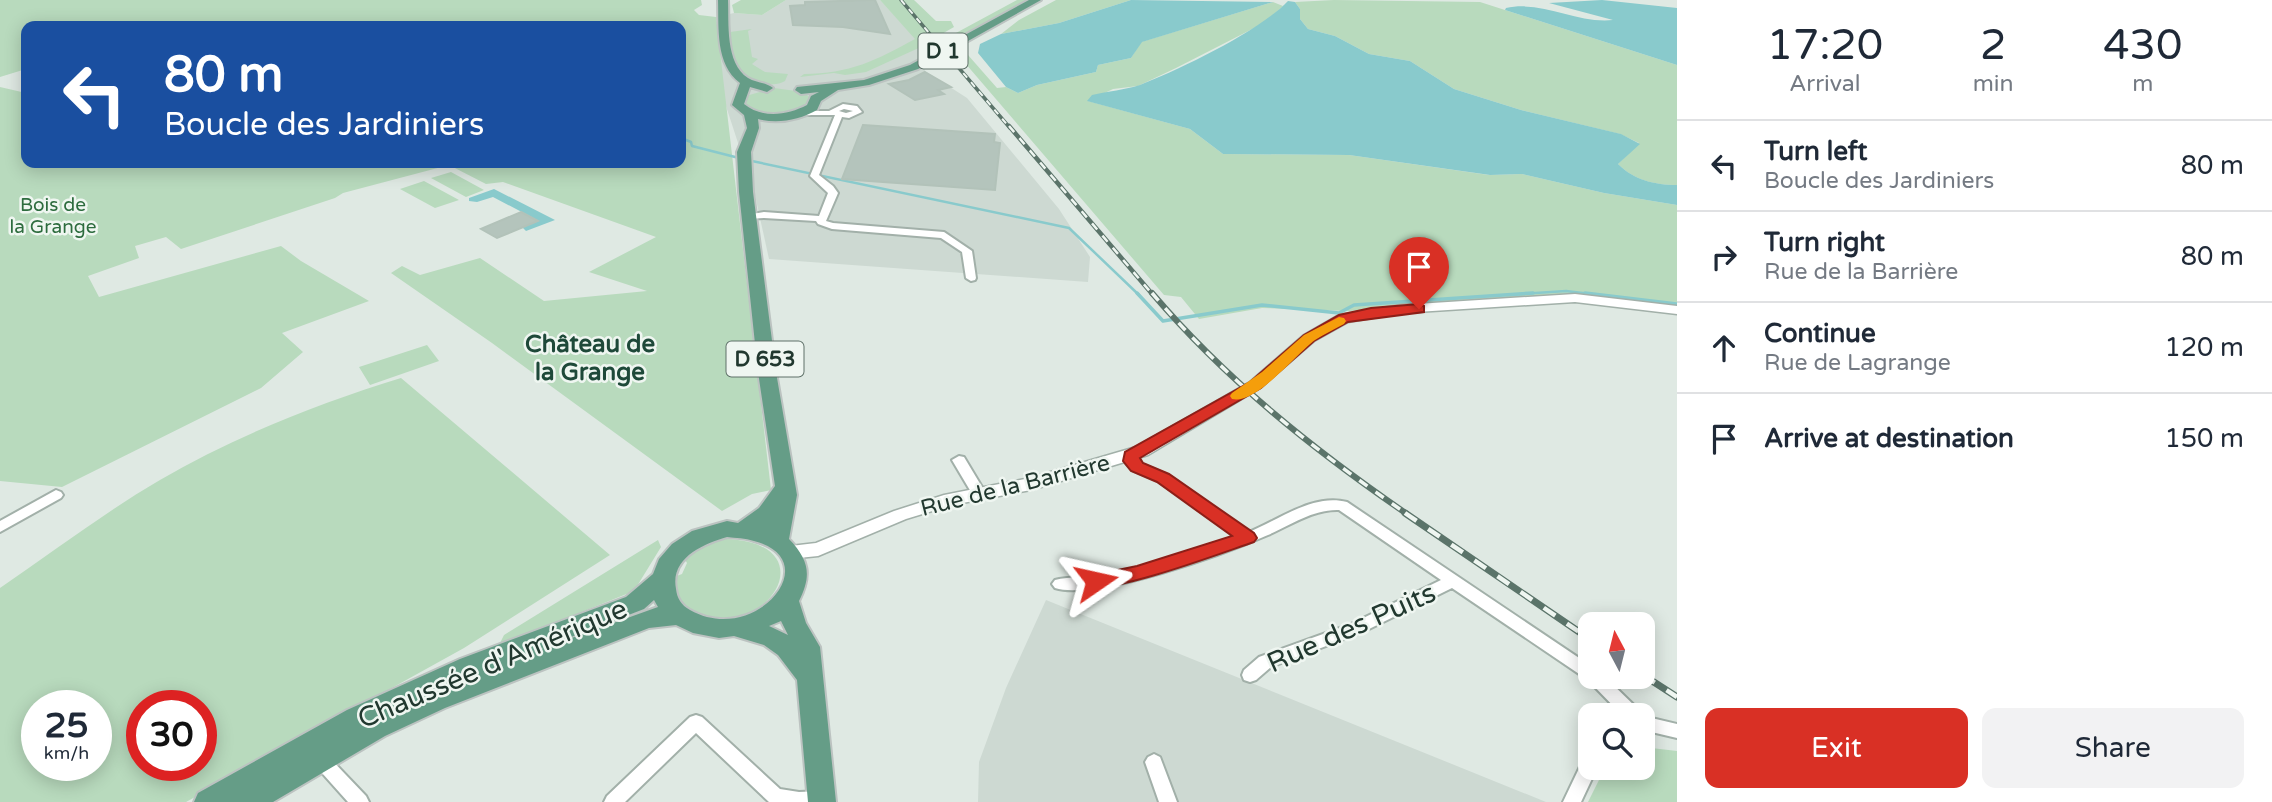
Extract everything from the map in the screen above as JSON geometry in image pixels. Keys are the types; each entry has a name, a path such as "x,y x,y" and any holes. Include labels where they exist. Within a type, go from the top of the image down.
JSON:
{"main road":[{"path":"723,0 730,61 734,73 746,82 801,90 815,102 802,113 770,117 750,113 738,105 746,82"},
{"name":"D 1","path":"801,90 865,83 914,67 1036,0"},
{"path":"742,96 776,88"},
{"name":"D 1","path":"815,102 833,88"},
{"path":"750,113 753,128 770,117"},
{"name":"D 653","path":"753,128 744,152 745,171 767,372 783,476"},
{"path":"745,529 766,516 777,502 783,476"},
{"path":"734,627 762,620 787,601 795,587 797,571 784,546 778,524 788,503 783,476"},
{"path":"784,546 762,533 745,529 714,531 687,543 669,560 662,580 668,602 681,616 700,625 734,627 768,634 786,646 810,677"},
{"name":"Chaussée d'Amérique","path":"208,802 356,718 469,666 635,603 662,580"},
{"path":"787,601 794,624 807,647 822,800"},
{"name":"Chaussée d'Amérique","path":"247,802 375,728 436,699 644,620 660,616 681,616"}],"street":[{"path":"815,102 835,113"},
{"path":"802,113 835,113"},
{"path":"822,221 833,193 814,176 835,113"},
{"path":"750,217 764,215 822,221 832,226 944,235 967,251 971,278"},
{"name":"Rue de la Barrière","path":"784,546 818,549 911,511 978,492 1031,484 1131,456 1235,398 1268,376 1309,338 1344,318 1371,313 1575,298 1677,310"},
{"path":"1131,456 1131,461 1137,467 1163,478 1248,538"},
{"path":"959,460 978,492"},
{"path":"0,527 55,495"},
{"path":"1060,584 1074,586 1138,573 1248,538 1323,505 1342,505 1578,666"},
{"name":"Rue des Puits","path":"1250,675 1265,662 1357,628 1453,581"},
{"path":"1607,690 1620,703"},
{"path":"613,802 696,722 775,796 822,800"},
{"path":"1655,726 1677,731"},
{"path":"320,759 360,802"},
{"path":"1154,762 1168,802"},
{"path":"1572,802 1582,780"}],"shaded area":[{"path":"786,0 880,0 916,39 925,71 967,98 1059,209 1090,257 1088,282 769,259 755,195 724,100 716,17 734,13 762,15"},
{"path":"1046,600 1546,802 978,802 979,762 1006,688"}],"green space":[{"path":"0,0 701,0 702,5 694,10 699,15 716,17 771,490 752,494 722,511 492,343 391,273 402,266 420,275 480,258 544,301 647,291 589,272 656,237 503,182 486,184 455,168 686,168 686,21 21,21 21,71 0,77"},
{"path":"741,0 786,0 762,15 734,13 732,5"},
{"path":"880,0 914,0 936,21 951,21 954,27 933,39 934,41 866,72 800,77 804,74 835,71 862,64 915,39"},
{"path":"1017,0 1027,0 948,44 943,40"},
{"path":"1056,0 1131,0 1059,23 1001,34 1019,20"},
{"path":"1273,2 1283,6 1264,23 1138,86 1113,89 1088,101 1190,129 1223,154 1349,155 1489,175 1522,174 1604,193 1677,205 1677,308 1571,295 1349,311 1262,308 1199,319 1181,297 1164,295 959,56 968,55 997,88 1006,87 1018,93 1037,85 1096,72 1098,65 1131,58 1141,42"},
{"path":"1295,2 1480,2 1677,65 1677,185 1645,180 1618,164 1639,143 1620,134 1521,110 1454,89 1410,61 1369,54 1335,36 1308,29 1300,19 1300,9"},
{"path":"752,29 748,31 752,57 758,59 752,64 765,72 788,74 785,81 775,84 754,80 746,76 737,65 730,32"},
{"name":"Bois de la Grange","path":"0,87 21,92 21,168 438,168 343,193 335,198 181,249 166,237 135,246 139,258 88,276 99,297 281,246 301,261 369,301 282,333 303,352 261,388 62,487 0,481"},
{"path":"774,88 803,92 812,99 811,103 794,111 777,114 760,112 743,105 746,96"},
{"path":"451,172 484,190 466,197 431,178"},
{"path":"424,181 459,200 435,208 400,189"},
{"path":"427,345 439,361 370,385 359,367"},
{"path":"401,378 610,555 464,648 186,802 0,802 0,588 119,505 160,480 217,449 308,410"},
{"path":"726,539 758,545 775,557 780,573 775,590 762,605 742,616 718,618 691,609 684,603 676,591 674,577 682,574 687,563 684,558 696,548"},
{"path":"658,540 661,547 634,591 499,645 504,635"},
{"path":"1655,748 1677,751 1677,802 1588,802 1599,780 1655,780"}],"water":[{"path":"1131,0 1273,2 1142,42 1131,58 1098,65 1096,72 1037,85 1018,93 1006,87 978,53 980,44 1001,34 1059,23"},
{"path":"1602,0 1677,8 1677,65 1505,10 1520,6 1533,7 1586,19 1613,20 1549,3"},
{"path":"1288,1 1295,2 1300,9 1300,19 1308,29 1335,36 1369,54 1410,61 1454,89 1521,110 1621,134 1640,144 1618,164 1645,180 1677,185 1677,205 1604,193 1522,174 1490,175 1349,155 1223,154 1190,129 1087,101 1092,95 1140,85 1197,60 1259,25"},
{"path":"494,189 555,220 526,231 522,227 537,220 493,197 477,202 469,201 469,198"}],"building":[{"path":"875,0 890,34 843,27 793,25 790,6 805,5 805,2"},
{"path":"925,72 951,87 938,90 944,94 915,100 889,84 909,80"},
{"path":"863,125 995,134 994,142 1000,143 995,190 842,179"},
{"path":"521,212 538,221 497,238 481,229"}],"waterway":[{"path":"686,140 691,142 692,146 739,158"},
{"path":"747,160 1069,228 1138,294"},
{"path":"1507,295 1566,291 1599,295"},
{"path":"1138,294 1163,321 1262,305 1339,313 1354,305 1533,293"},
{"path":"1585,293 1677,304"}],"railway":[{"path":"901,0 1010,128"},
{"path":"1009,126 1153,295"},
{"path":"1152,293 1210,355 1272,412 1338,465 1407,514"},
{"path":"1405,513 1578,631"},
{"path":"1656,683 1677,697"}],"slow traffic":[{"path":"1237,396 1268,376 1309,338 1339,321"}],"district":[{"name":"Château de la Grange","path":"590,358"}],"route":[{"path":"1096,581 1138,573 1248,538 1163,478 1137,467 1131,461 1131,456 1255,385 1309,338 1344,318 1401,309 1419,309"}]}
